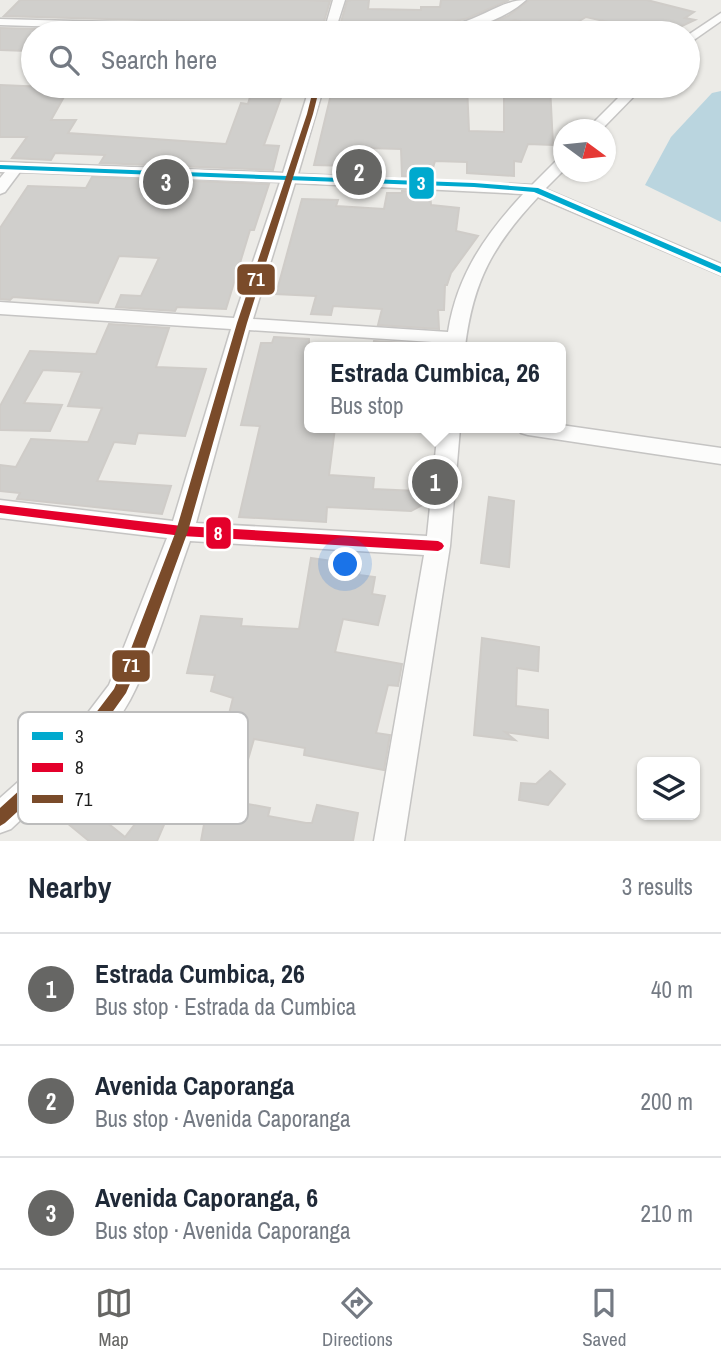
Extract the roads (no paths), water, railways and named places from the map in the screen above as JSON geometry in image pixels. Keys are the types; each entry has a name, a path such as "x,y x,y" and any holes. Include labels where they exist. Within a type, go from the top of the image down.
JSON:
{"street":[{"path":"333,21 339,0"},
{"path":"477,21 520,0"},
{"path":"700,31 721,16"},
{"path":"0,22 21,23"},
{"path":"105,712 119,693 182,531 242,324 314,98"},
{"path":"604,119 625,98"},
{"path":"0,190 8,168 535,190 721,270"},
{"path":"456,342 468,285 478,263 535,190 553,172"},
{"path":"0,308 242,324 445,342"},
{"path":"389,841 438,546 449,433"},
{"path":"562,433 721,456"},
{"path":"0,509 182,531 438,546"},
{"path":"0,818 18,802"}],"water":[{"path":"721,91 721,222 645,185 671,137 712,93"}],"place":[{"name":"Avenida Caporanga","path":"359,172"},
{"name":"Avenida Caporanga, 6","path":"166,182"},
{"name":"Estrada Cumbica, 26","path":"435,482"}]}
